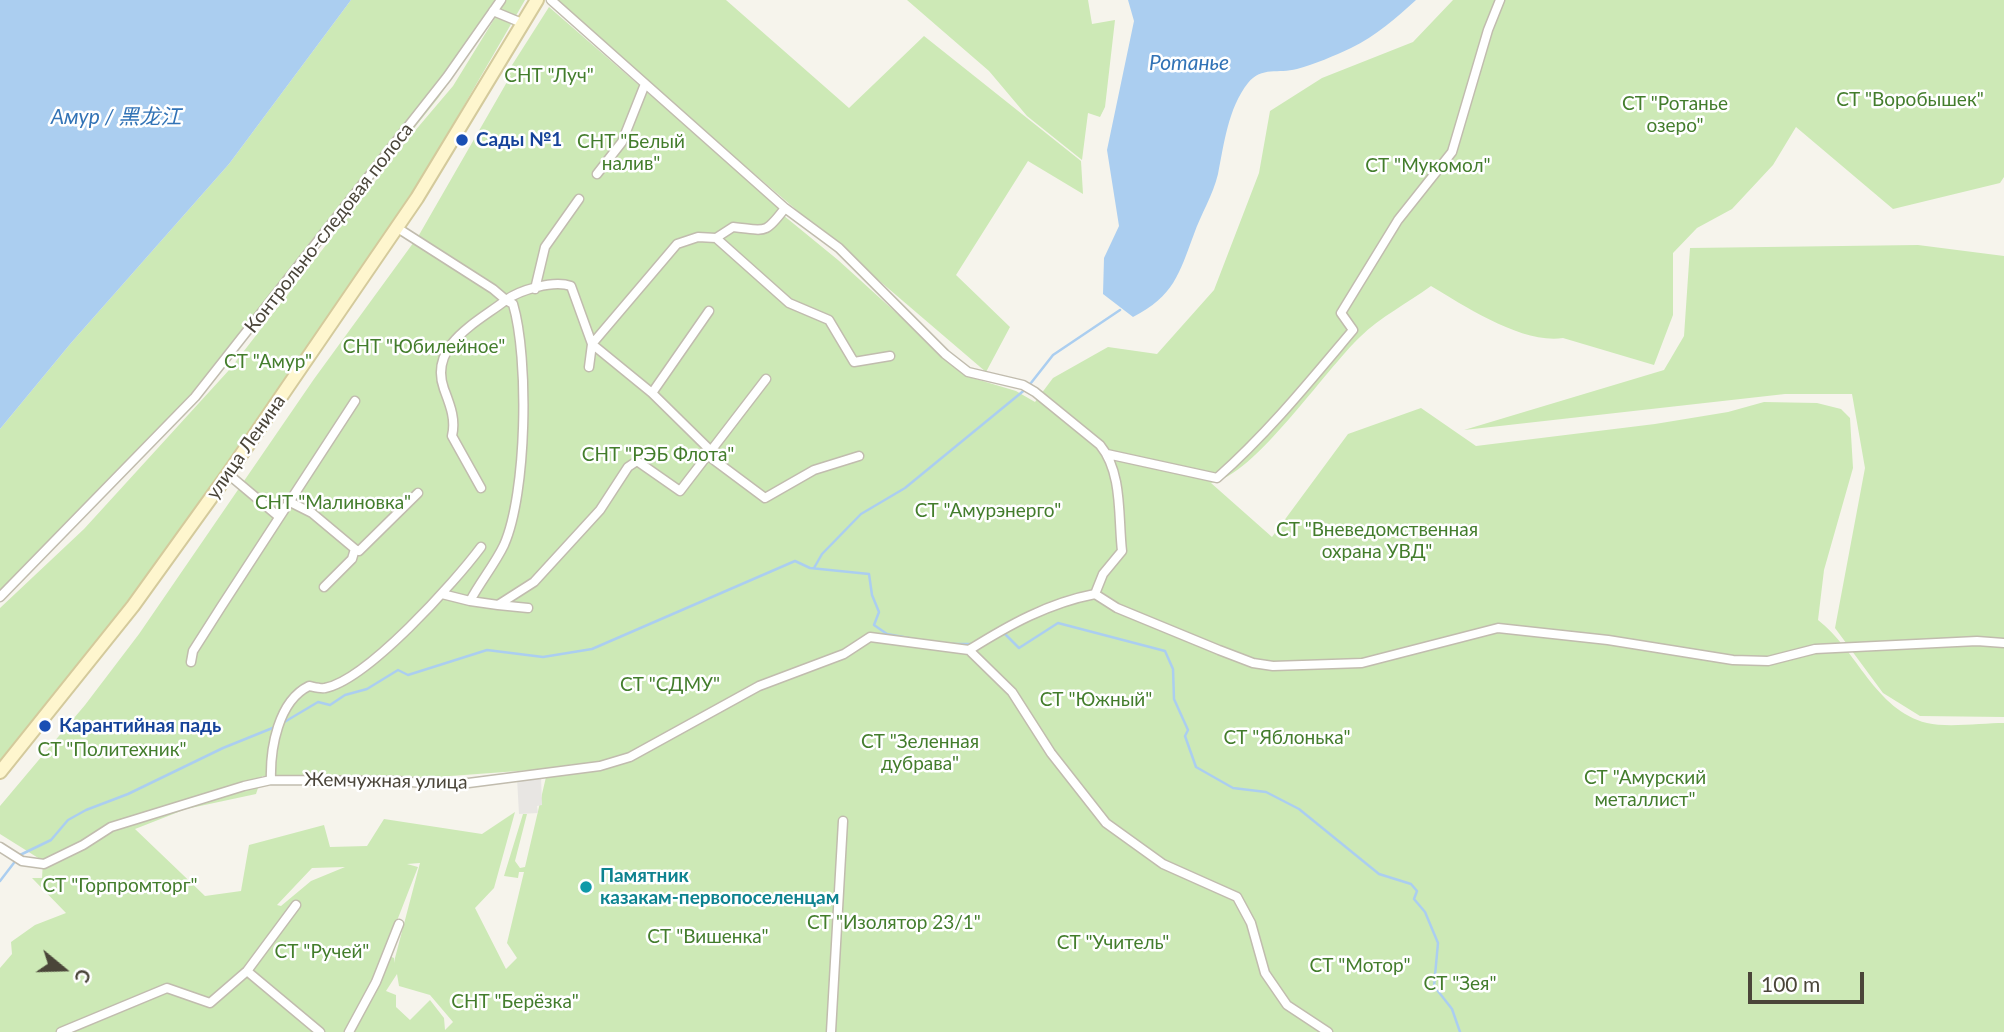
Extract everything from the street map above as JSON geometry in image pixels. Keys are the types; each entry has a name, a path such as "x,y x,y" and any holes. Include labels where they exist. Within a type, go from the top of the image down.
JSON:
{"street":[{"name":"Контрольно-следовая полоса","path":"0,597 195,397 439,88 501,0"},
{"name":"улица Ленина","path":"0,772 133,606 228,474 417,198 537,0"},
{"path":"551,0 785,208 839,248 945,354 968,372 1023,385 1032,390 1107,454 1217,478 1252,447 1353,330 1341,313 1398,220 1452,152 1488,30 1500,0"},
{"path":"493,11 522,23"},
{"path":"597,174 622,142 645,84"},
{"path":"535,289 545,247 579,199"},
{"path":"592,344 677,244 698,237 716,238 733,227 763,231 771,227 785,208"},
{"path":"396,228 494,289 513,304 519,331 522,465 504,544 470,601"},
{"path":"716,238 789,303 829,320 854,362 890,355"},
{"path":"481,488 452,436 454,426 451,404 443,386 442,361 460,332 486,317 514,294 554,284 570,286 592,344 589,366"},
{"path":"652,393 709,312"},
{"path":"592,344 652,393 710,450 710,457 765,498 814,470 859,456"},
{"path":"498,605 534,582 600,510 628,467 637,461 680,491 766,379"},
{"path":"191,662 193,651 355,401"},
{"path":"1095,594 1103,574 1122,551 1118,490 1107,454"},
{"path":"228,474 278,516"},
{"path":"288,501 312,513 359,551 418,493"},
{"path":"271,780 271,760 278,731 292,698 309,686 324,688 363,670 442,594 481,547"},
{"path":"324,587 352,559 355,549"},
{"path":"442,594 470,601 528,608"},
{"path":"1328,1032 1287,1005 1265,973 1251,923 1237,897 1163,864 1106,823 1051,753 1012,692 969,650 1060,602 1095,594 1117,608 1219,650 1252,663 1273,666 1362,663 1498,628 1608,640 1733,660 1768,661 1815,649 1978,641 2004,643"},
{"name":"Жемчужная улица","path":"0,848 22,861 44,864 83,845 111,827 271,780 396,781 453,785 600,766 630,757 759,686 844,654 870,637 969,650"},
{"path":"831,1032 843,821"},
{"path":"61,1032 78,1030 167,988 210,1003 247,971 296,905"},
{"path":"349,1032 376,982 399,924"},
{"path":"247,971 320,1032"}],"green space":[{"path":"351,0 503,0 439,97 262,319 182,412 0,597 0,429 71,343 229,164"},
{"name":"СТ \"Амур\"","path":"506,0 525,0 418,185 136,597 0,767 0,608 84,529 230,369 408,139 453,86"},
{"path":"551,0 726,0 849,108 924,36 1081,161 1083,194 1028,161 956,275 1010,327 986,372"},
{"path":"907,0 1088,0 1092,24 1115,20 1105,107 1100,117 1088,113 1082,160 1027,116 989,71"},
{"path":"1453,0 2004,0 2004,177 2000,183 1893,209 1796,127 1773,165 1732,209 1697,228 1673,253 1673,315 1654,365 1563,338 1547,338 1512,330 1431,286 1368,330 1345,352 1288,420 1248,462 1228,476 1211,483 1272,537 1348,434 1421,408 1476,446 1655,424 1728,412 1764,402 1817,403 1841,409 1850,418 1853,468 1824,570 1818,620 1844,647 1880,693 1909,716 1935,724 2004,723 2004,1032 0,1032 0,968 12,954 11,942 35,925 66,913 32,878 42,878 43,861 0,834 0,806 85,705 139,634 314,379 419,235 511,75 507,73 549,7 771,200 783,215 838,260 966,376 1016,391 1035,402 1053,378 1108,347 1157,354 1214,290 1259,173 1270,111 1322,78 1413,42","holes":["575,764 576,773 546,777 525,867 520,868 515,861 527,814 523,814 504,876 518,878 519,872 524,872 507,943 517,958 506,969 475,908 494,888 515,812 482,834 384,819 367,846 330,847 324,825 249,845 241,891 205,896 135,829 186,809 256,794 262,776 437,777 545,769","420,863 395,963 394,958 384,954 418,867 407,864","345,867 311,881 281,906 277,905 312,868","397,974 399,986 430,995 453,1022 445,1030 444,1018 430,1000 410,1020 396,1007 396,995 386,991"]},
{"path":"1918,245 2004,256 2004,717 1920,716 1883,693 1835,628 1865,468 1852,394 1785,394 1464,430 1664,370 1684,336 1690,248"}],"shaded area":[{"path":"541,776 542,805 537,806 538,813 519,814 517,778"}],"water":[{"name":"Амур / 黑龙江","path":"0,0 351,0 229,164 71,343 0,429"},
{"name":"Ротанье","path":"1128,0 1416,0 1377,32 1351,48 1297,69 1259,74 1248,83 1231,115 1216,182 1179,272 1158,301 1133,317 1103,294 1104,258 1119,226 1107,150 1134,21"}],"waterway":[{"path":"814,568 822,554 861,514 905,488 1027,388 1053,355 1120,310"},
{"path":"281,724 318,702 330,705 345,695 367,689 398,670 408,675 487,650 543,657 592,649 795,561 810,568 869,574 872,595 879,612 874,625 887,634 914,639"},
{"path":"1002,631 1019,648 1058,623 1165,651 1173,669 1174,699 1188,730 1185,736 1196,767 1233,788 1266,792 1299,809 1379,874 1411,884 1417,891 1414,899 1425,912 1438,943 1434,986 1452,1009 1460,1032"},
{"path":"952,644 973,644"},
{"path":"0,881 20,855 51,840 68,820 223,748 275,727"}],"place":[{"name":"Сады №1","path":"462,140"},
{"name":"Карантийная падь","path":"45,726"},
{"name":"Памятник казакам-первопоселенцам","path":"586,887"}],"park label":[{"name":"СНТ \"Луч\"","path":"549,76"},
{"name":"СТ \"Воробышек\"","path":"1910,100"},
{"name":"СТ \"Ротанье озеро\"","path":"1675,115"},
{"name":"СНТ \"Белый налив\"","path":"631,153"},
{"name":"СТ \"Мукомол\"","path":"1428,166"},
{"name":"СНТ \"Юбилейное\"","path":"424,347"},
{"name":"СНТ \"РЭБ Флота\"","path":"658,455"},
{"name":"СНТ \"Малиновка\"","path":"333,503"},
{"name":"СТ \"Амурэнерго\"","path":"988,511"},
{"name":"СТ \"Вневедомственная охрана УВД\"","path":"1377,541"},
{"name":"СТ \"СДМУ\"","path":"670,685"},
{"name":"СТ \"Южный\"","path":"1096,700"},
{"name":"СТ \"Яблонька\"","path":"1287,738"},
{"name":"СТ \"Политехник\"","path":"112,750"},
{"name":"СТ \"Зеленная дубрава\"","path":"920,753"},
{"name":"СТ \"Амурский металлист\"","path":"1645,789"},
{"name":"СТ \"Горпромторг\"","path":"120,886"},
{"name":"СТ \"Изолятор 23/1\"","path":"894,923"},
{"name":"СТ \"Вишенка\"","path":"708,937"},
{"name":"СТ \"Учитель\"","path":"1113,943"},
{"name":"СТ \"Ручей\"","path":"322,952"},
{"name":"СТ \"Мотор\"","path":"1360,966"},
{"name":"СТ \"Зея\"","path":"1460,984"},
{"name":"СНТ \"Берёзка\"","path":"515,1002"}]}
